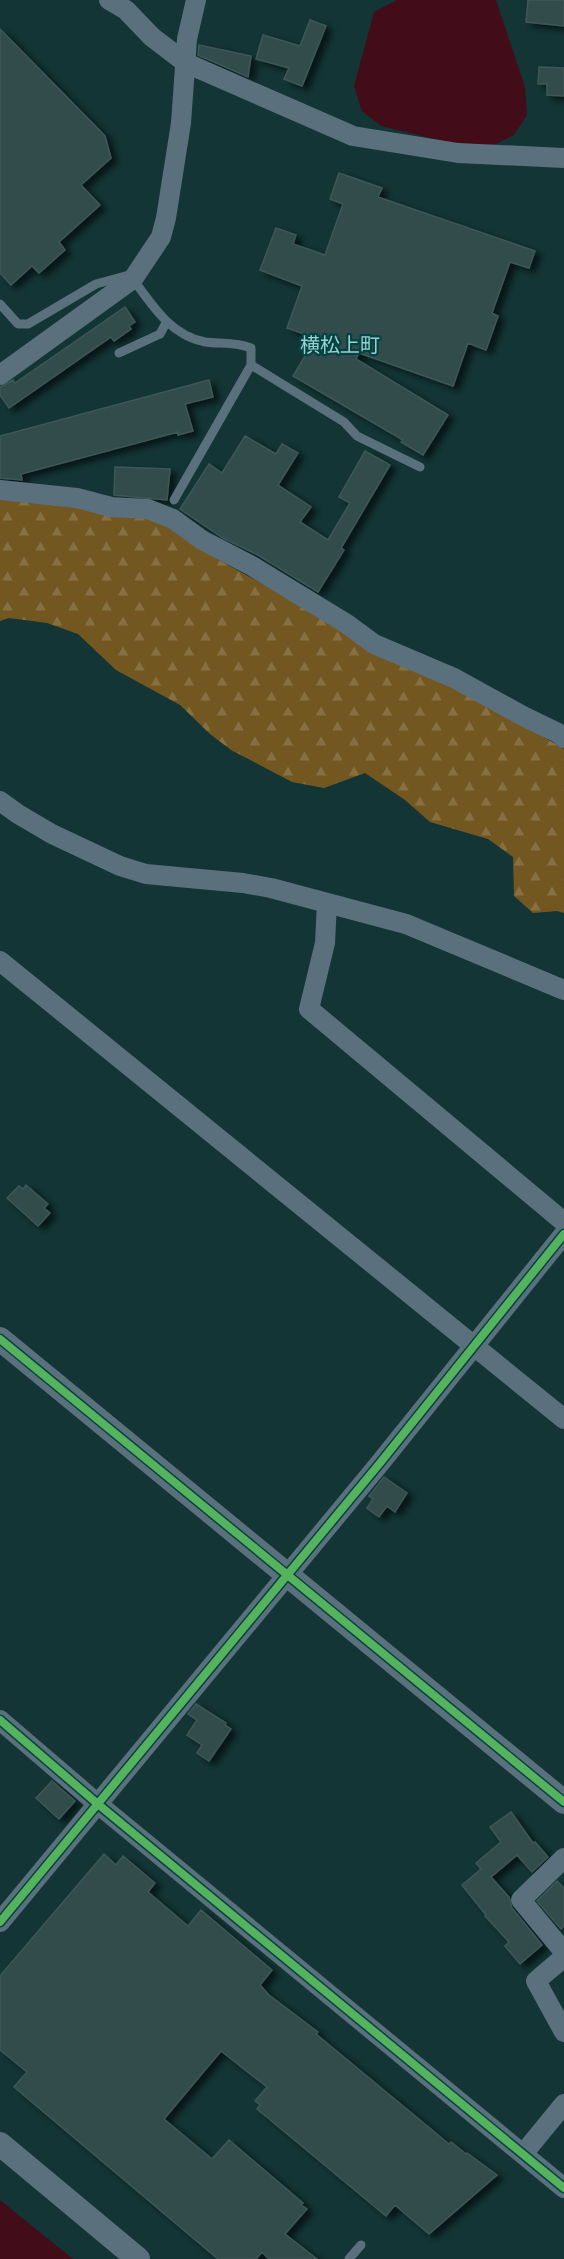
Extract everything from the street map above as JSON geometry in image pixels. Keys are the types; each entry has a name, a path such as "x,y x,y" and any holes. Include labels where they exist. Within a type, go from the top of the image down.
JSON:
{"street":[{"path":"109,0 126,10 152,37 186,63 353,136 458,153 564,158"},
{"path":"0,375 135,276 161,237 181,123 187,39 196,0"},
{"path":"0,490 77,498 111,507 148,509 173,519 202,540 252,566 347,624 374,644 454,678 564,738"},
{"path":"0,801 52,834 120,866 146,874 243,883 406,924 564,990"},
{"path":"327,903 326,943 309,1009 564,1221"},
{"path":"0,961 564,1419"},
{"path":"0,1922 476,1346 564,1234"},
{"path":"0,1339 564,1802"},
{"path":"0,1720 564,2188"},
{"path":"564,1858 521,1900 564,1952"},
{"path":"564,1957 536,1981 564,2032"},
{"path":"523,2154 564,2104"},
{"path":"0,2144 138,2259"}],"lane":[{"path":"0,304 18,324 28,324 96,284 135,276 166,323 203,342 242,345 251,348 251,365 174,500"},
{"path":"119,353 160,334 166,323"},
{"path":"251,365 344,422 357,436 420,467"},
{"path":"349,2259 361,2245"}],"green space":[{"path":"0,497 146,517 172,528 221,561 340,627 459,687 564,749 564,913 557,911 533,913 514,896 513,857 488,839 430,822 405,800 365,773 324,788 292,782 231,750 210,734 180,705 116,670 78,634 47,623 9,618 0,621"}],"shaded area":[{"path":"397,0 496,0 525,87 527,115 514,135 496,144 479,146 451,143 381,126 362,111 354,86 374,12"},
{"path":"0,2200 73,2259 0,2259"}],"building":[{"path":"528,0 564,0 564,26 526,22"},
{"path":"310,20 326,26 302,86 284,79 289,68 256,59 263,35 300,46"},
{"path":"0,29 105,136 111,158 81,185 100,205 59,242 65,250 39,273 32,266 11,285 0,273"},
{"path":"199,45 251,56 248,77 198,55"},
{"path":"539,67 564,68 564,96 547,95 547,84 538,84"},
{"path":"339,173 382,188 378,197 535,251 529,268 510,262 492,313 498,316 486,350 468,343 453,386 359,353 356,359 448,415 423,455 401,442 403,440 293,376 316,338 287,328 302,286 260,270 276,228 296,235 293,244 325,255 343,204 330,199"},
{"path":"125,307 135,322 129,326 131,329 114,341 111,337 9,408 0,395 0,387 13,380 15,383"},
{"path":"209,380 213,397 185,404 193,431 178,435 178,432 21,474 22,480 0,478 0,436"},
{"path":"245,436 276,454 282,444 298,453 278,485 311,507 300,522 328,540 350,503 339,497 365,451 390,465 341,548 344,550 318,592 258,555 223,538 180,509 209,464 222,473"},
{"path":"115,467 170,469 167,500 114,495"},
{"path":"26,1185 48,1204 44,1208 50,1213 38,1226 7,1198 19,1186 23,1189"},
{"path":"384,1477 407,1493 395,1512 387,1506 379,1517 367,1508 373,1499 369,1496"},
{"path":"196,1704 226,1723 225,1725 231,1729 209,1761 197,1753 202,1745 187,1735 197,1720 188,1714"},
{"path":"52,1781 75,1801 59,1819 36,1798"},
{"path":"511,1812 533,1843 535,1842 548,1857 532,1872 517,1855 491,1877 509,1897 512,1908 542,1945 520,1964 505,1946 509,1942 485,1916 462,1885 481,1869 476,1863 501,1842 490,1827"},
{"path":"104,1854 116,1865 123,1856 155,1883 148,1892 188,1926 201,1910 272,1970 260,1985 269,1995 318,2032 316,2034 449,2144 451,2142 497,2175 429,2234 395,2205 386,2216 257,2109 260,2105 255,2101 267,2087 221,2051 164,2119 212,2159 229,2140 303,2203 301,2205 307,2209 285,2234 317,2259 269,2259 262,2252 256,2259 218,2259 14,2087 27,2072 0,2050 0,1976"},
{"path":"557,1881 564,1888 564,1926 561,1929 537,1901"}],"cycle path":[{"path":"0,1922 380,1463 564,1234"},
{"path":"0,1339 564,1802"},
{"path":"0,1720 99,1805 564,2188"}],"district":[{"name":"横松上町","path":"340,345"}]}
